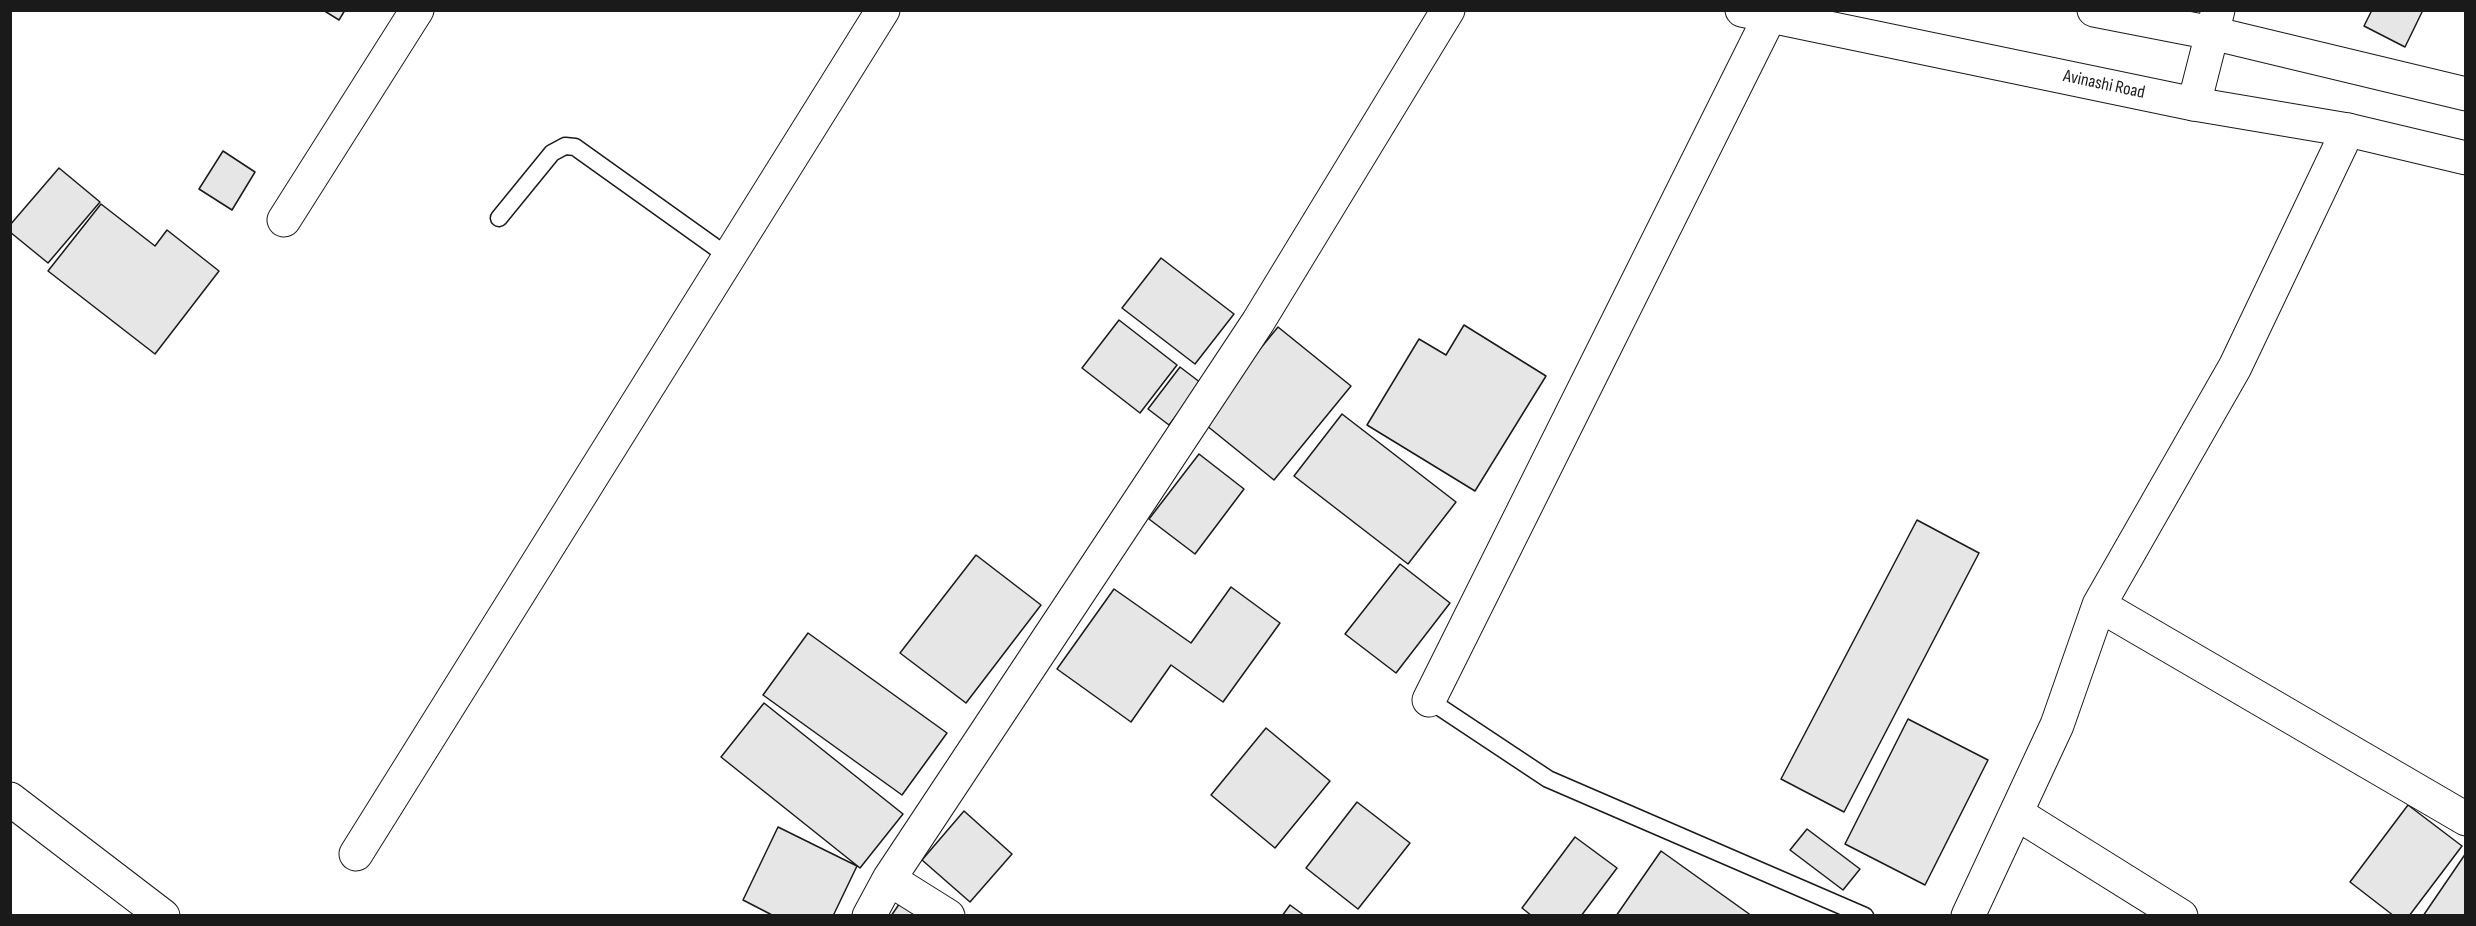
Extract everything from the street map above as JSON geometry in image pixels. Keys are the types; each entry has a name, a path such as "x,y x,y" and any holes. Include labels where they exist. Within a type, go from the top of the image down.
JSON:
{"street":[{"path":"284,220 417,10"},
{"path":"356,854 883,10"},
{"path":"869,915 889,879 1258,322 1448,10"},
{"path":"2094,10 2215,22 2466,94"},
{"path":"1429,700 1756,14"},
{"name":"Avinashi Road","path":"1756,14 2194,104 2348,130 2466,158"},
{"path":"2194,104 2215,22"},
{"path":"1968,915 2057,725 2099,605 2235,367 2348,130"},
{"path":"2099,605 2466,819"},
{"path":"10,799 163,915"},
{"path":"2016,813 2181,915"},
{"path":"889,879 948,915"}],"lane":[{"path":"499,218 552,153 565,146 575,147 729,257"},
{"path":"1429,700 1548,779 1866,915"}],"building":[{"path":"323,10 345,10 339,20"},
{"path":"2372,10 2423,10 2405,47 2364,26"},
{"path":"223,151 255,172 232,210 199,189"},
{"path":"59,168 100,202 48,263 10,232 10,225"},
{"path":"101,204 155,246 167,230 219,271 155,354 48,271"},
{"path":"1161,258 1234,314 1195,364 1122,308"},
{"path":"1119,320 1177,365 1140,413 1082,368"},
{"path":"1464,325 1546,376 1475,491 1367,425 1419,339 1446,355"},
{"path":"1278,327 1351,386 1274,480 1201,421"},
{"path":"1180,367 1201,383 1169,425 1148,409"},
{"path":"1342,414 1456,502 1408,564 1294,476"},
{"path":"1199,454 1244,489 1195,554 1149,519"},
{"path":"1917,520 1979,553 1844,812 1781,779"},
{"path":"976,555 1041,605 966,703 900,653"},
{"path":"1400,564 1450,603 1396,673 1345,634"},
{"path":"1231,587 1280,623 1223,702 1171,665 1131,722 1057,669 1114,589 1191,643"},
{"path":"808,633 947,733 902,795 763,695"},
{"path":"764,703 903,814 860,868 721,757"},
{"path":"1908,719 1988,760 1925,885 1845,844"},
{"path":"1266,728 1330,781 1275,848 1211,795"},
{"path":"1357,802 1410,843 1358,909 1306,868"},
{"path":"2408,805 2462,846 2409,916 2394,916 2350,882"},
{"path":"964,811 1012,854 970,902 922,860"},
{"path":"778,827 857,866 833,916 774,916 743,900"},
{"path":"1807,829 1860,869 1843,890 1790,850"},
{"path":"1575,837 1617,868 1581,916 1532,916 1522,908"},
{"path":"1661,851 1752,916 1616,916"},
{"path":"2466,853 2466,916 2423,916"},
{"path":"902,900 922,916 891,916"},
{"path":"1290,905 1305,916 1282,916"}]}
